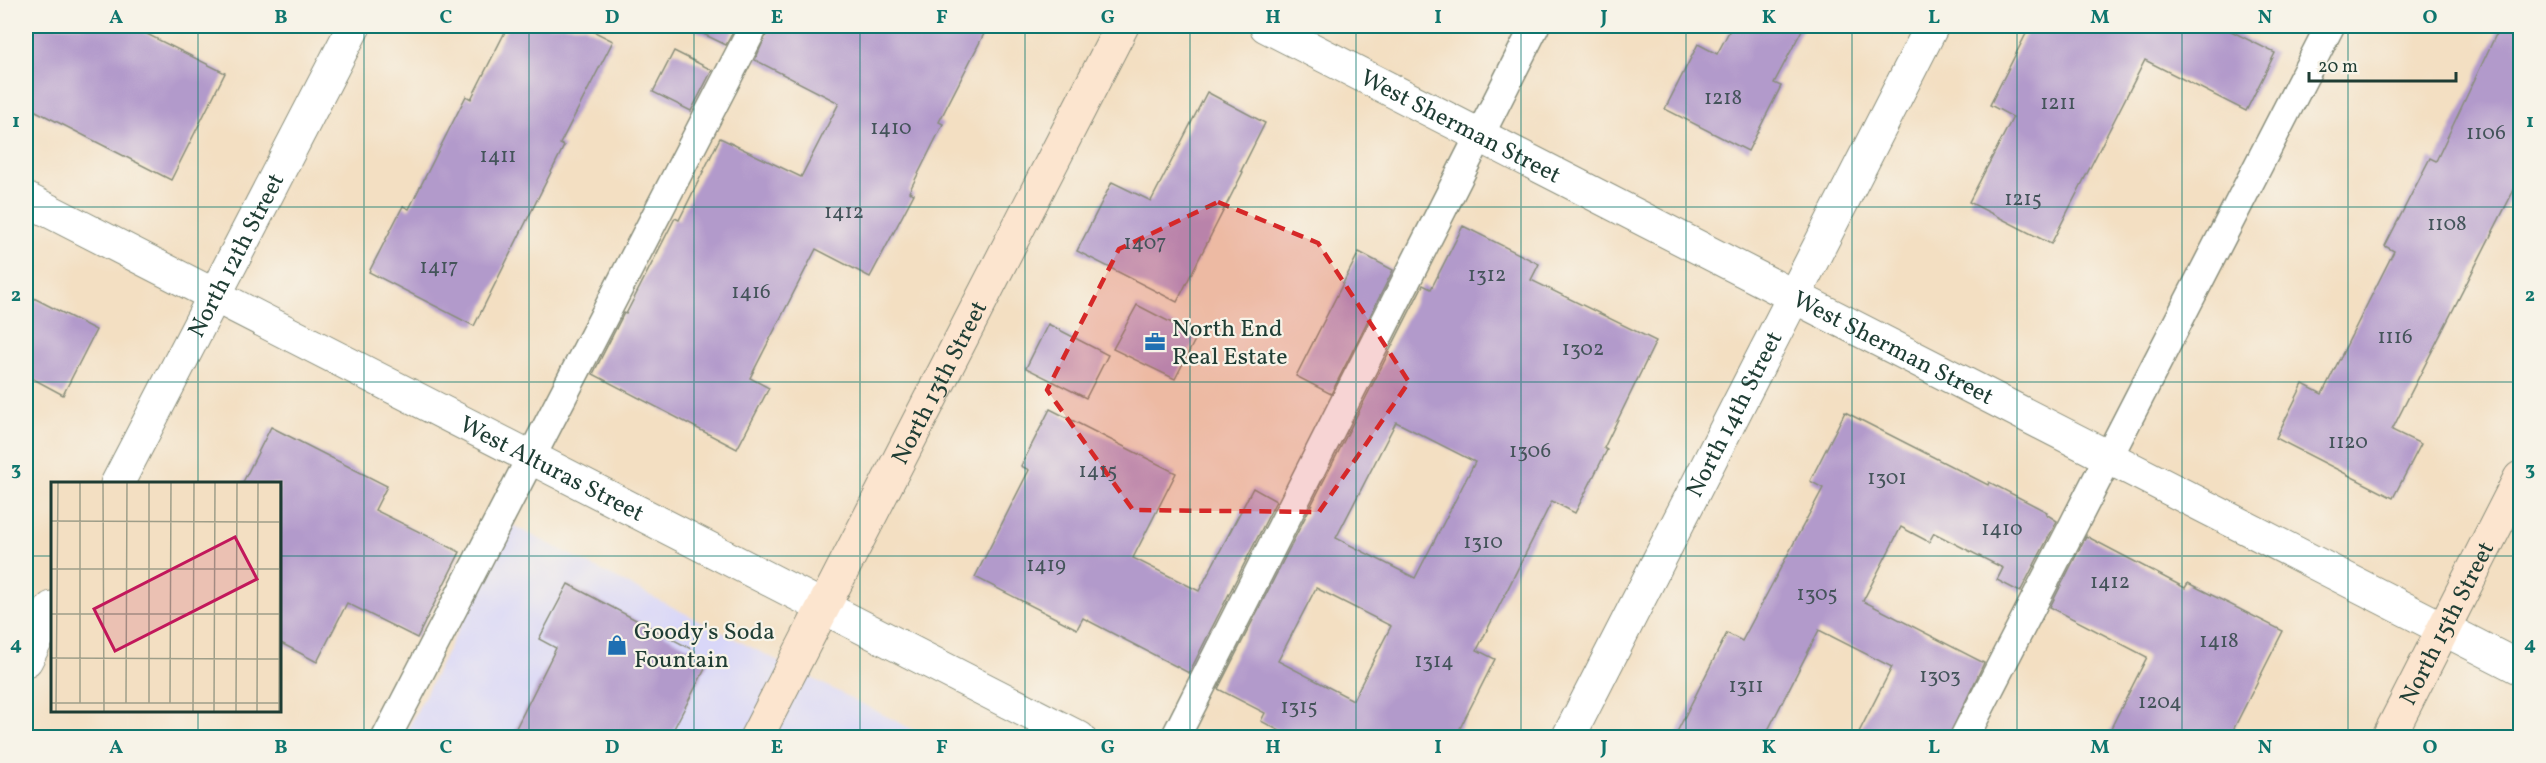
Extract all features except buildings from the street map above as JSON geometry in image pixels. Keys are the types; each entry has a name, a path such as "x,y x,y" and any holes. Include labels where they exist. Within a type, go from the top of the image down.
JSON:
{"street":[{"name":"North 12th Street","path":"118,482 354,26"},
{"name":"North 13th Street","path":"756,738 1122,26"},
{"name":"West Sherman Street","path":"1266,26 2520,668"},
{"name":"North 14th Street","path":"1568,738 1932,26"},
{"name":"West Alturas Street","path":"26,199 1079,738"},
{"name":"North 15th Street","path":"2388,738 2520,478"},
{"path":"26,660 51,610"}],"lane":[{"path":"386,738 754,26"},
{"path":"1174,738 1535,26"},
{"path":"1964,738 2330,26"}],"highlighted area":[{"path":"1218,202 1318,243 1409,382 1319,512 1133,510 1047,390 1119,249"}],"shaded area":[{"path":"512,525 927,737 403,738"}],"place":[{"name":"North End Real Estate","path":"1155,342"},
{"name":"Goody's Soda Fountain","path":"617,645"}]}
